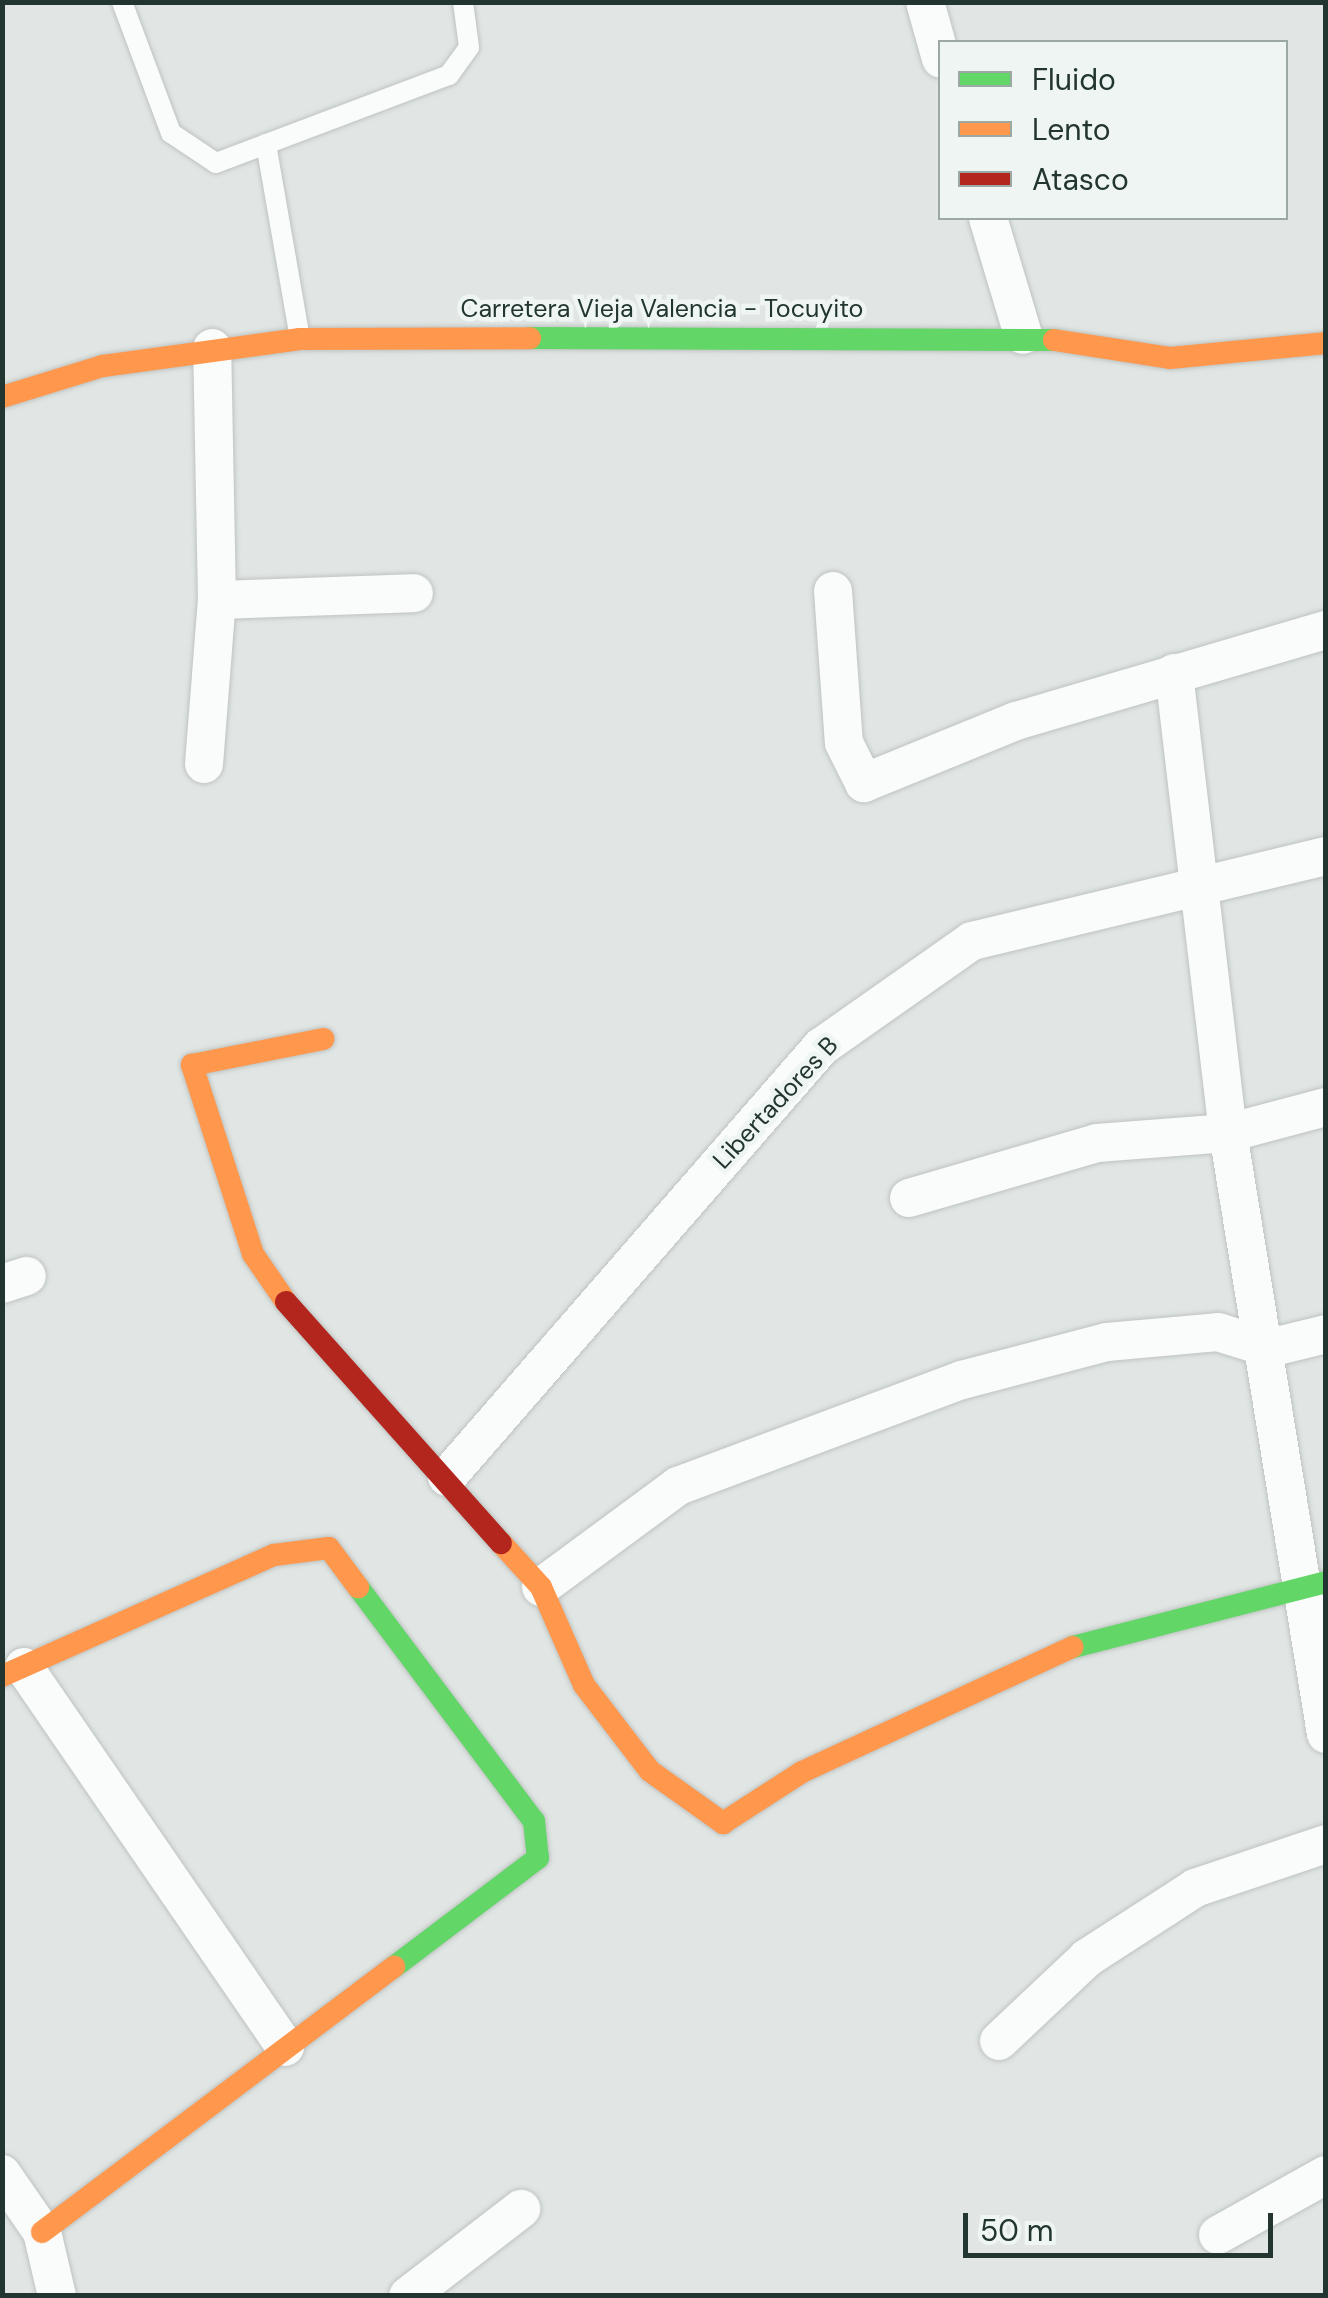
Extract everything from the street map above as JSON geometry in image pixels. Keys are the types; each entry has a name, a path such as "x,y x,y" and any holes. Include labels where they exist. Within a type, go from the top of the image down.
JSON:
{"street":[{"path":"926,2 938,51"},
{"path":"989,220 1023,335"},
{"name":"Carretera Vieja Valencia - Tocuyito","path":"2,397 103,366 212,348 300,339 1023,335 1170,358 1326,343"},
{"path":"204,764 218,600 212,348"},
{"path":"218,600 414,592"},
{"path":"833,592 844,744 864,782 1174,673 1326,630"},
{"path":"1174,673 1228,1133 1314,1586 1326,1734"},
{"name":"Libertadores B","path":"448,1477 822,1048 972,940 1326,856"},
{"path":"323,1039 192,1065 253,1254 310,1336 448,1477 541,1587 584,1686 650,1772 724,1823 802,1772 1048,1653 1314,1586"},
{"path":"909,1198 1097,1144 1228,1133 1326,1106"},
{"path":"541,1587 678,1486 962,1380 1107,1342 1218,1332 1269,1348 1326,1334"},
{"path":"42,2232 538,1858 534,1821 328,1548 274,1555 13,1672 285,2047"},
{"path":"1000,2042 1087,1958 1194,1888 1326,1844"},
{"path":"2,2174 42,2232 57,2296"},
{"path":"1218,2235 1326,2176"},
{"path":"408,2296 522,2209"}],"lane":[{"path":"122,2 182,146 216,164 449,75 469,47 463,2"},
{"path":"266,144 300,339"}],"traffic: fast":[{"path":"530,338 1054,340"},
{"path":"1073,1647 1326,1582"},
{"path":"358,1587 534,1821 538,1858 394,1967"}],"traffic: slow":[{"path":"2,397 103,366 300,339 530,338"},
{"path":"1054,340 1170,358 1326,343"},
{"path":"286,1302 253,1254 192,1065 323,1039"},
{"path":"501,1543 541,1587 584,1685 650,1771 723,1823 802,1772 1073,1647"},
{"path":"2,1676 274,1555 329,1548 358,1587"},
{"path":"42,2232 394,1967"}],"traffic: jam":[{"path":"286,1302 501,1543"}]}
